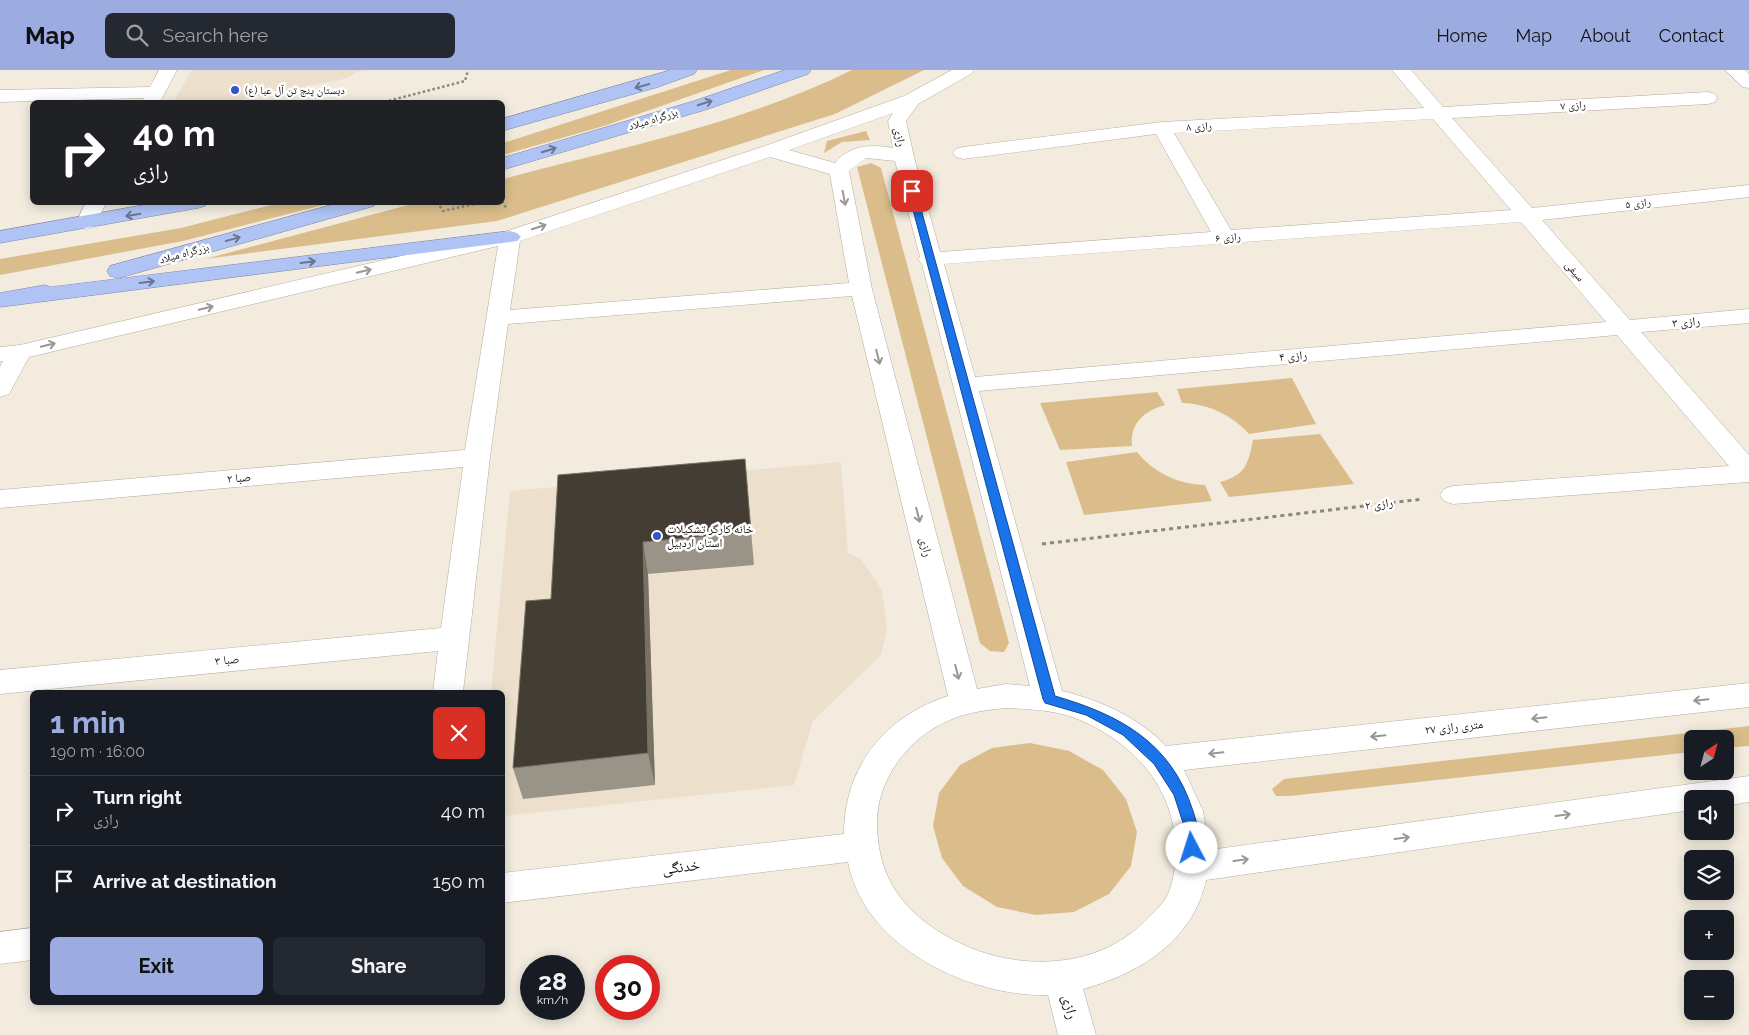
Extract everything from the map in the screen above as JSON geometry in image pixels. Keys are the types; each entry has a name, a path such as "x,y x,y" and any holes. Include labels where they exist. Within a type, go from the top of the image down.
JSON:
{"highway":[{"path":"505,124 652,83 688,70"},
{"name":"بزرگراه میلاد","path":"505,163 701,105 802,70"},
{"path":"0,237 182,205"},
{"name":"بزرگراه میلاد","path":"0,300 29,296 356,205"},
{"path":"29,296 510,237"}],"street":[{"path":"0,96 154,97 168,70"},
{"path":"0,389 10,353 510,237 769,151 912,100 965,70"},
{"name":"سیفی","path":"1400,70 1749,473"},
{"path":"1734,70 1749,83"},
{"name":"رازی ۷","path":"1437,112 1708,98"},
{"name":"رازی","path":"912,100 897,121 904,157 929,259 1010,548 1049,699"},
{"name":"رازی ۸","path":"963,153 1162,128 1437,112"},
{"path":"1162,128 1224,237"},
{"path":"769,151 838,170 844,161 859,152 886,152 904,157"},
{"name":"رازی","path":"838,170 861,289 965,702"},
{"name":"رازی ۵","path":"1526,215 1749,191"},
{"path":"86,223 95,205"},
{"name":"رازی ۶","path":"929,259 1526,215"},
{"path":"448,690 477,457 510,237"},
{"path":"498,318 861,289"},
{"name":"رازی ۳","path":"1623,327 1749,316"},
{"name":"رازی ۴","path":"964,385 1623,327"},
{"name":"صبا ۲","path":"0,499 477,457"},
{"path":"1453,495 1749,473"},
{"name":"صبا ۳","path":"0,682 455,638"},
{"name":"۲۷ متری رازی","path":"1159,760 1749,695"},
{"path":"1006,696 1049,699 1090,711 1127,732 1159,760 1180,793 1192,829 1193,867 1180,906 1151,941 1111,966 1062,978 1006,978 952,960 907,930 875,890 860,846 862,798 882,755 918,722 965,702 1006,696"},
{"path":"1193,867 1749,789"},
{"name":"خدنگی","path":"505,888 860,846"},
{"path":"0,948 30,944"},
{"name":"رازی","path":"1062,978 1077,1035"}],"path":[{"path":"392,100 465,81 468,70"},
{"path":"439,205 443,211 470,205"},
{"name":"رازی ۲","path":"1010,548 1453,495"}],"shaded area":[{"name":"دبستان پنج تن آل عبا (ع)","path":"192,70 370,70 356,72 348,78 240,100 174,100"},
{"path":"731,70 764,70 607,125 505,154 505,142"},
{"path":"852,70 924,70 835,114 497,221 205,259 408,205 505,205 505,178 680,133 724,120 810,89"},
{"path":"866,131 870,140 842,142 824,153 827,141"},
{"path":"871,163 881,168 1009,643 1004,652 990,651 980,643 857,167"},
{"path":"271,205 323,205 183,241 0,275 0,259 181,228"},
{"path":"1292,378 1316,424 1249,434 1235,421 1218,411 1201,405 1182,403 1177,389"},
{"path":"1157,392 1165,405 1151,411 1140,419 1133,431 1132,446 1060,450 1040,403"},
{"path":"1320,434 1354,484 1229,497 1220,482 1241,472 1247,462 1253,440"},
{"path":"1137,452 1151,466 1167,476 1176,480 1205,485 1212,501 1084,515 1066,462"},
{"path":"841,462 848,553 861,559 882,590 887,630 881,655 813,721 794,785 505,816 505,690 491,690 510,491"},
{"path":"1749,726 1749,746 1734,747 1734,730 1714,730"},
{"path":"1684,733 1684,753 1276,796 1272,789 1284,779"},
{"path":"1030,743 1069,751 1103,770 1126,799 1137,832 1131,866 1109,894 1074,912 1036,915 997,907 963,886 942,858 933,826 939,793 960,765 992,748"}],"building":[{"path":"745,459 751,532 643,542 648,753 513,768 526,601 551,599 558,475"}],"place":[{"name":"دبستان پنج تن آل عبا (ع)","path":"235,90"},
{"name":"خانه کارگر تشکیلات استان اردبیل","path":"657,536"}],"route":[{"path":"912,191 929,259 1010,548 1049,699 1090,711 1127,732 1159,760 1180,793 1192,829 1192,848"}]}
